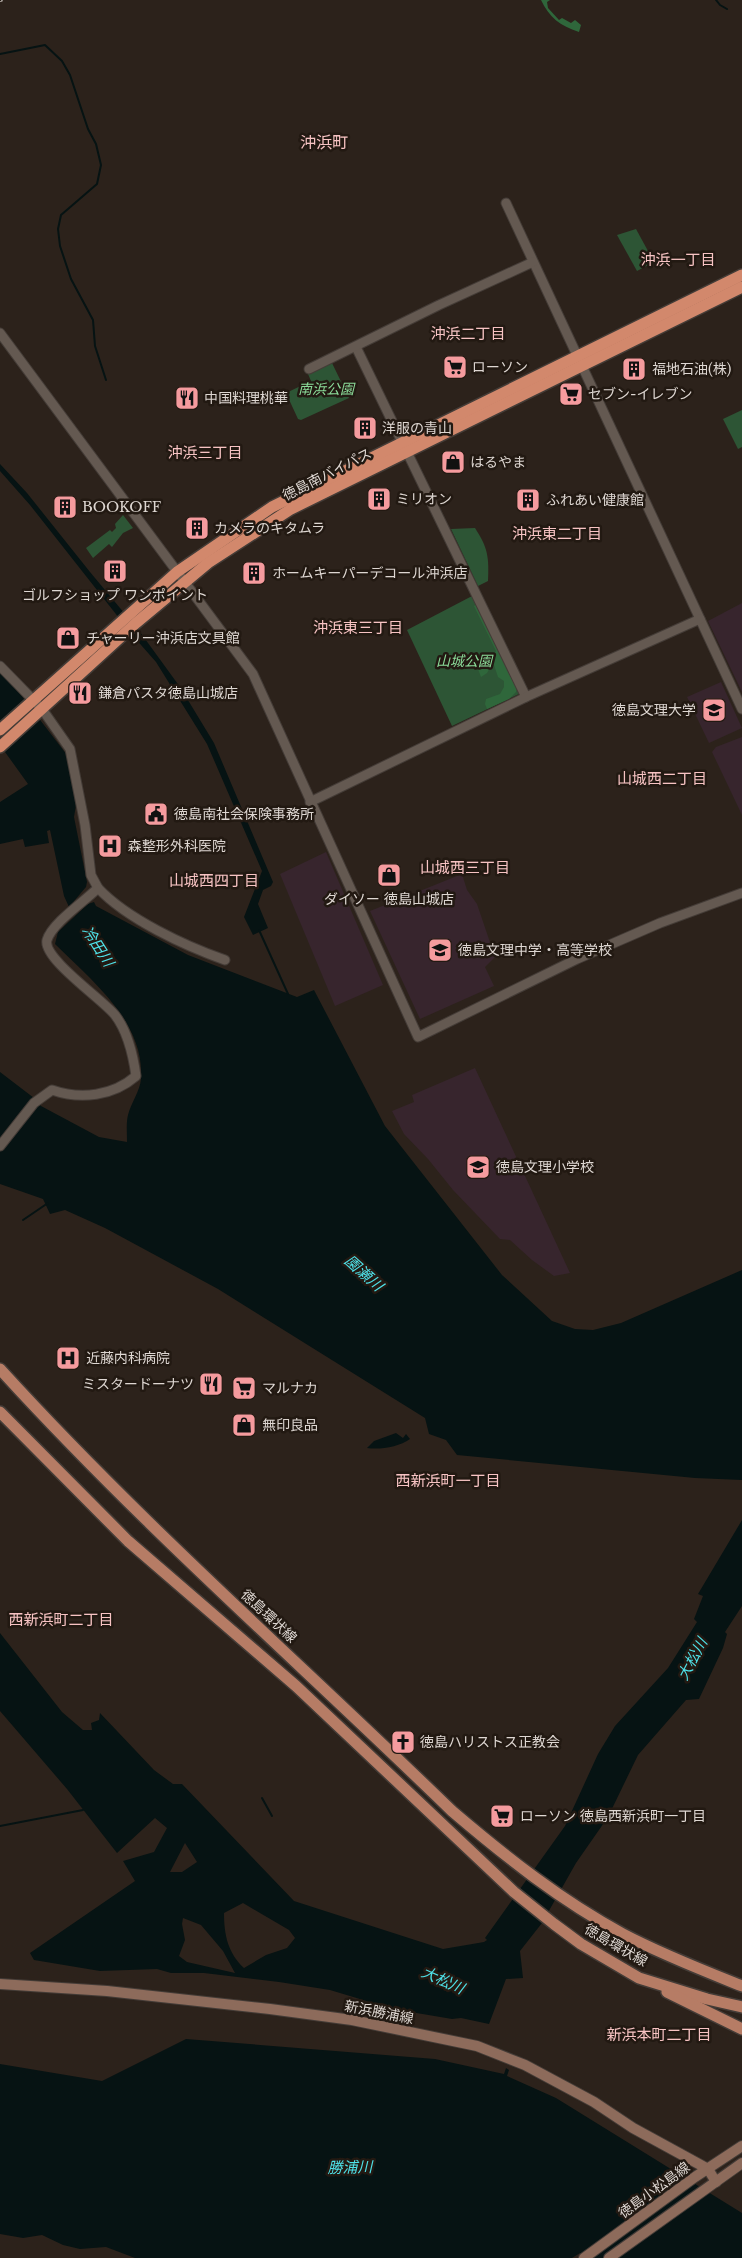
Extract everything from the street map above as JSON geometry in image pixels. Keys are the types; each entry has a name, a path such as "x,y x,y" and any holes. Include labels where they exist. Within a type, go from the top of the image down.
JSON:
{"highway":[{"name":"徳島南バイパス","path":"0,747 132,627 234,545 291,509 405,447 580,360 742,275"},
{"name":"徳島南バイパス","path":"580,360 742,286"},
{"name":"徳島南バイパス","path":"0,730 124,617 177,572 272,506 405,447"}],"main road":[{"name":"徳島環状線","path":"0,1370 102,1477 452,1811 528,1874 564,1899 651,1948 742,1986"},
{"name":"徳島環状線","path":"0,1412 113,1527 296,1686 515,1892 554,1924 581,1944 639,1978 707,1999 742,2007"},
{"path":"205,1607 219,1590"},
{"path":"639,1978 742,2029"},
{"name":"新浜勝浦線","path":"0,1984 106,1991 270,2009 352,2020 477,2046 510,2058 551,2078 708,2169 712,2185"},
{"name":"徳島小松島線","path":"584,2258 695,2177 742,2146"},
{"path":"610,2258 742,2163"}],"street":[{"path":"506,203 742,709"},
{"path":"309,369 534,262"},
{"path":"0,333 253,674 418,1037 585,956 660,923 742,893"},
{"path":"356,346 526,697"},
{"path":"310,802 526,697 700,619"},
{"path":"0,666 66,742 73,758 91,875 98,888 109,900 138,918 187,945 225,960"},
{"path":"0,1146 43,1095 52,1090 72,1096 86,1096 124,1086 136,1076 134,1058 127,1037 116,1016 100,999 60,966 47,947 53,929 98,888"}],"shaded area":[{"path":"742,603 742,692 708,621"},
{"name":"徳島文理大学","path":"721,682 742,728 709,743 687,697"},
{"name":"徳島文理大学","path":"742,737 742,815 712,752 716,747"},
{"path":"326,852 383,985 335,1006 280,874"},
{"name":"徳島文理中学・高等学校","path":"462,874 467,890 477,904 495,957 485,967 494,986 420,1019 370,911"},
{"name":"徳島文理小学校","path":"475,1068 570,1273 554,1276 532,1260 510,1240 500,1239 453,1190 428,1159 404,1134 392,1111 414,1102 412,1095"}],"green space":[{"path":"541,0 550,0 547,2 548,8 559,20 562,18 571,23 575,20 581,25 579,32 566,27 556,20"},
{"path":"636,229 654,262 637,271 617,235"},
{"name":"南浜公園","path":"332,363 349,398 301,420 298,419 286,393 311,381 308,374"},
{"path":"742,410 742,447 738,449 723,419"},
{"path":"123,515 133,528 123,533 112,547 109,544 93,558 86,548 110,530 112,532 116,528 115,524"},
{"path":"475,528 483,541 488,565 488,581 478,586 451,529"},
{"name":"山城公園","path":"474,595 521,693 452,726 407,630"},
{"path":"477,604 517,687 516,692 509,699 487,709 486,699 500,694 504,687 504,681 498,677 494,665 481,677 478,669 486,664 496,651 474,606"}],"water":[{"path":"0,464 27,493 140,632 180,687 214,743 273,882 271,886 263,890 258,904 268,928 253,935 244,917 262,871 207,744 156,662 134,637 30,505 0,471"},
{"path":"0,672 21,695 67,755 76,805 74,817 87,882 86,887 69,907 64,896 50,830 47,831 49,843 25,847 23,839 0,844 0,802 28,784 0,745"},
{"path":"94,902 96,906 188,955 297,997 314,990 385,1126 502,1275 552,1321 575,1329 593,1330 621,1323 742,1270 742,1480 695,1478 457,1455 446,1440 429,1434 425,1418 218,1289 105,1228 65,1210 50,1214 43,1199 0,1184 0,1072 34,1098 41,1106 99,1137 127,1142 128,1115 141,1079 140,1058 134,1039 125,1021 113,1004 55,944 58,932 88,904"},
{"path":"396,1433 403,1438 406,1434 410,1439 389,1447 367,1448 374,1441"},
{"name":"大松川","path":"742,1520 742,1606 725,1632 727,1634 723,1648 699,1699 686,1700 638,1755 608,1817 576,1863 542,1923 520,1951 523,1978 506,1979 489,2024 461,2018 452,2019 393,2009 330,1990 279,1982 204,1973 171,1973 157,1969 100,1971 34,1960 30,1953 135,1881 123,1861 154,1852 167,1828 155,1818 117,1853 67,1789 0,1711 0,1633 62,1712 83,1730 92,1730 91,1723 99,1720 100,1713 154,1770 173,1784 182,1784 294,1901 443,1949 487,1940 485,1938 565,1826 598,1754 615,1726 668,1668 697,1622 694,1619 703,1596 698,1594","holes":["185,1843 197,1862 182,1872 170,1872","243,1903 289,1930 295,1938 287,1948 266,1955 244,1968 234,1956 228,1943 224,1913","183,1918 201,1925 223,1951 235,1973 187,1962 179,1956 185,1940 182,1924"]},
{"name":"勝浦川","path":"186,2039 435,2059 504,2074 506,2068 509,2070 507,2076 556,2098 742,2213 742,2258 586,2258 580,2253 572,2258 135,2258 106,2247 80,2249 63,2245 42,2235 23,2238 0,2234 0,2064 102,2081"}],"waterway":[{"path":"716,0 727,9"},
{"path":"0,54 45,45 62,61 70,75 88,129 96,144 101,165 97,184 61,215 58,229 60,246 71,279 93,320 95,346 106,380"},
{"path":"259,930 288,994"},
{"path":"23,1220 48,1203"},
{"path":"262,1798 272,1816"},
{"path":"0,1826 83,1810"}],"place":[{"name":"ローソン","path":"455,367"},
{"name":"福地石油(株)","path":"634,369"},
{"name":"セブン-イレブン","path":"571,394"},
{"name":"中国料理桃華","path":"187,398"},
{"name":"洋服の青山","path":"365,428"},
{"name":"はるやま","path":"453,462"},
{"name":"ミリオン","path":"379,499"},
{"name":"ふれあい健康館","path":"528,500"},
{"name":"BOOKOFF","path":"65,507"},
{"name":"カメラのキタムラ","path":"197,528"},
{"name":"ゴルフショップ ワンポイント","path":"115,571"},
{"name":"ホームキーパーデコール沖浜店","path":"254,573"},
{"name":"チャーリー沖浜店文具館","path":"68,638"},
{"name":"鎌倉パスタ徳島山城店","path":"80,693"},
{"name":"徳島文理大学","path":"714,710"},
{"name":"徳島南社会保険事務所","path":"156,814"},
{"name":"森整形外科医院","path":"110,846"},
{"name":"ダイソー 徳島山城店","path":"389,875"},
{"name":"徳島文理中学・高等学校","path":"440,950"},
{"name":"徳島文理小学校","path":"478,1167"},
{"name":"近藤内科病院","path":"68,1358"},
{"name":"ミスタードーナツ","path":"211,1384"},
{"name":"マルナカ","path":"244,1388"},
{"name":"無印良品","path":"244,1425"},
{"name":"徳島ハリストス正教会","path":"403,1742"},
{"name":"ローソン 徳島西新浜町一丁目","path":"502,1816"}],"district":[{"name":"沖浜町","path":"324,142"},
{"name":"沖浜一丁目","path":"678,259"},
{"name":"沖浜二丁目","path":"468,333"},
{"name":"沖浜三丁目","path":"205,452"},
{"name":"沖浜東二丁目","path":"557,533"},
{"name":"沖浜東三丁目","path":"358,627"},
{"name":"山城西二丁目","path":"662,778"},
{"name":"山城西三丁目","path":"465,867"},
{"name":"山城西四丁目","path":"214,880"},
{"name":"西新浜町一丁目","path":"448,1480"},
{"name":"西新浜町二丁目","path":"61,1619"},
{"name":"新浜本町二丁目","path":"659,2034"}],"water label":[{"name":"冷田川","path":"98,946"},
{"name":"園瀬川","path":"364,1273"}]}
